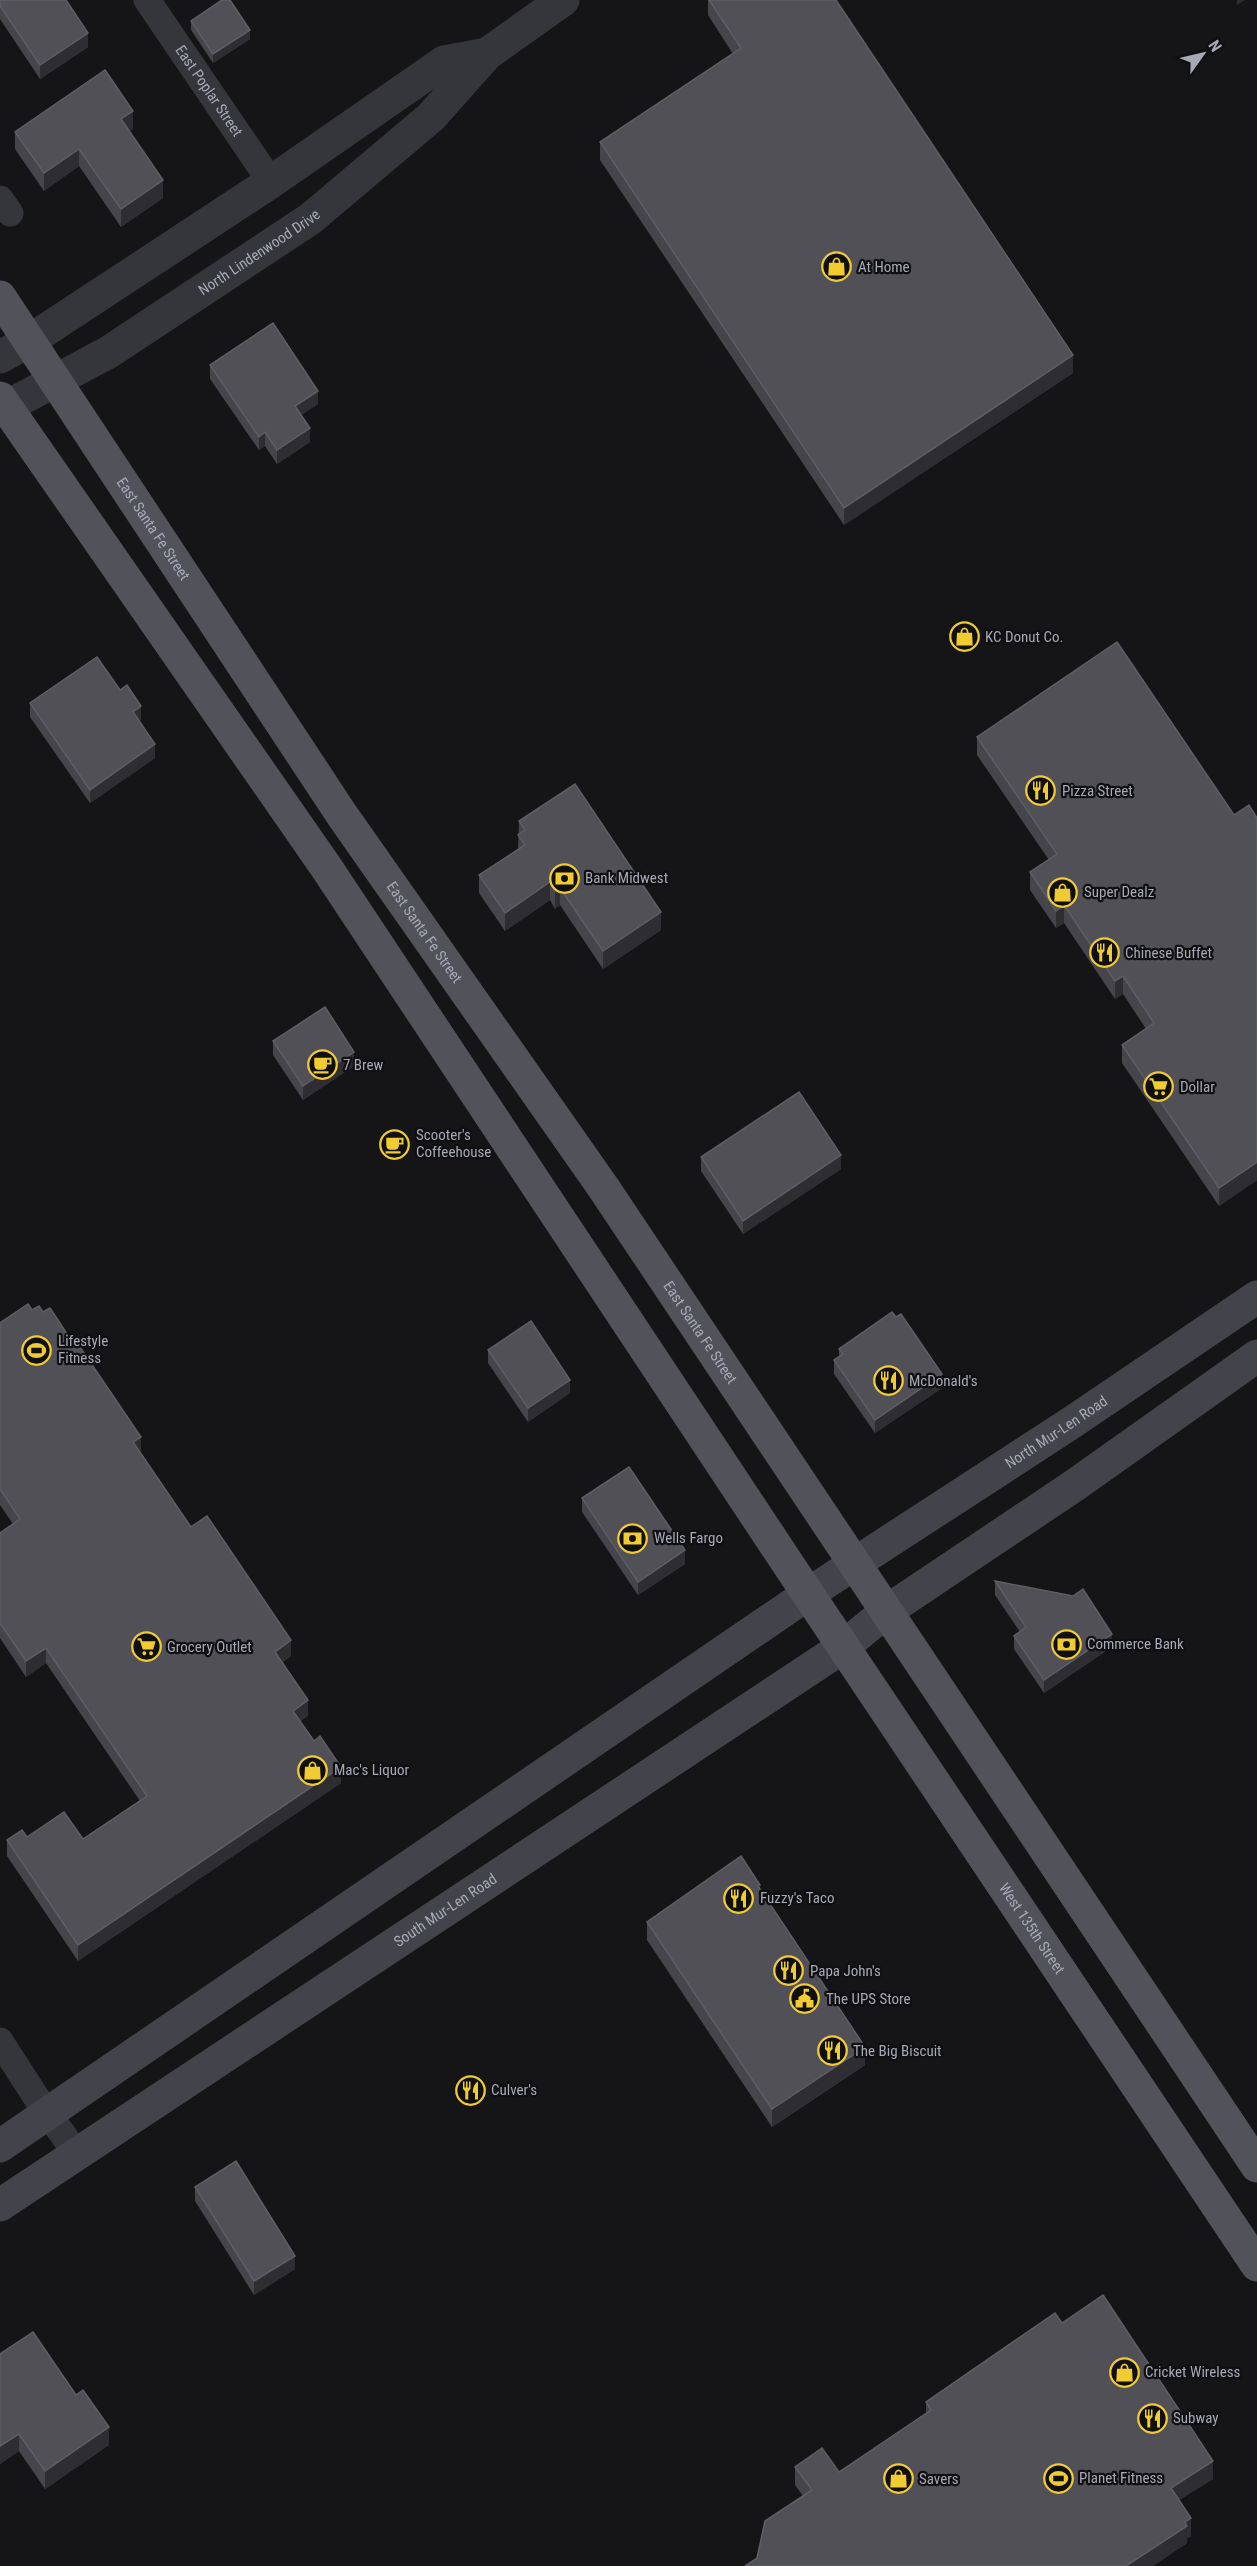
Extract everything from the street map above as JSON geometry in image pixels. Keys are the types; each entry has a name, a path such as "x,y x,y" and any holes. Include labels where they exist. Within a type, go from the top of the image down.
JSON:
{"main road":[{"name":"East Santa Fe Street","path":"0,297 342,815 603,1187 854,1563"},
{"path":"2,406 326,867 808,1594"},
{"name":"North Mur-Len Road","path":"854,1563 1071,1423 1257,1297"},
{"path":"887,1611 1075,1485 1257,1356"},
{"path":"0,2146 854,1563 1257,2166"},
{"name":"West 135th Street","path":"808,1594 1257,2265"},
{"name":"South Mur-Len Road","path":"0,2205 843,1647 887,1611"}],"street":[{"name":"East Poplar Street","path":"147,0 271,182"},
{"name":"North Lindenwood Drive","path":"2,406 56,381 109,352 310,219 430,117 487,54 563,0"},
{"name":"North Lindenwood Drive","path":"0,357 29,341 271,182 444,62 487,54"},
{"path":"0,2042 77,2154"}],"building":[{"path":"0,0 66,0 88,33 40,65 0,6"},
{"path":"222,0 230,0 250,30 213,54 191,21"},
{"name":"At Home","path":"709,0 836,0 1073,355 844,508 600,142 741,48"},
{"path":"105,70 133,111 121,119 163,180 121,209 79,149 44,173 15,132"},
{"path":"273,323 318,391 295,406 310,428 277,450 265,432 259,437 210,365"},
{"path":"1117,642 1234,815 1249,805 1257,818 1257,1162 1219,1188 1122,1045 1154,1023 1123,976 1115,981 1064,905 1056,911 1030,872 1057,854 977,737"},
{"path":"97,657 120,690 127,685 141,706 133,712 155,744 90,790 30,703"},
{"name":"Bank Midwest","path":"575,784 661,912 603,951 560,888 555,891 550,882 505,913 479,875 525,845 518,835 525,830 519,821"},
{"path":"325,1007 354,1052 303,1086 273,1041"},
{"path":"799,1092 841,1155 743,1221 701,1157"},
{"path":"28,1304 32,1310 39,1306 43,1312 50,1308 75,1346 78,1344 141,1437 133,1442 191,1527 207,1516 291,1640 275,1652 308,1700 293,1711 314,1741 320,1736 341,1767 78,1945 7,1840 22,1830 27,1837 64,1812 83,1839 147,1796 46,1648 26,1661 0,1623 0,1533 20,1519 0,1489 0,1323"},
{"name":"McDonald's","path":"892,1312 896,1317 901,1314 942,1374 875,1420 834,1360 843,1354 839,1349"},
{"path":"531,1321 570,1380 528,1408 488,1350"},
{"name":"Wells Fargo","path":"629,1467 685,1550 638,1582 582,1498"},
{"name":"Commerce Bank","path":"995,1581 1073,1596 1083,1589 1112,1634 1044,1680 1014,1636 1026,1627"},
{"path":"741,1856 760,1885 758,1886 865,2047 772,2109 647,1922"},
{"path":"236,2161 295,2256 254,2281 195,2187"},
{"path":"1103,2295 1213,2461 1171,2488 1191,2518 1185,2522 1187,2526 1126,2566 745,2566 757,2558 765,2521 812,2490 795,2467 822,2448 839,2472 931,2410 926,2402 1055,2313 1062,2323"},
{"path":"33,2332 76,2395 83,2390 109,2427 45,2471 19,2434 0,2446 0,2354"}],"place":[{"name":"At Home","path":"837,267"},
{"name":"KC Donut Co.","path":"964,637"},
{"name":"Pizza Street","path":"1041,791"},
{"name":"Bank Midwest","path":"564,878"},
{"name":"Super Dealz","path":"1063,892"},
{"name":"Chinese Buffet","path":"1104,953"},
{"name":"7 Brew","path":"322,1065"},
{"name":"Dollar","path":"1159,1087"},
{"name":"Scooter's Coffeehouse","path":"395,1144"},
{"name":"Lifestyle Fitness","path":"37,1350"},
{"name":"McDonald's","path":"888,1381"},
{"name":"Wells Fargo","path":"633,1538"},
{"name":"Commerce Bank","path":"1066,1644"},
{"name":"Grocery Outlet","path":"146,1647"},
{"name":"Mac's Liquor","path":"313,1770"},
{"name":"Fuzzy's Taco","path":"739,1898"},
{"name":"Papa John's","path":"789,1971"},
{"name":"The UPS Store","path":"805,1999"},
{"name":"The Big Biscuit","path":"832,2051"},
{"name":"Culver's","path":"470,2090"},
{"name":"Cricket Wireless","path":"1124,2372"},
{"name":"Subway","path":"1152,2418"},
{"name":"Planet Fitness","path":"1058,2478"},
{"name":"Savers","path":"898,2479"}]}
